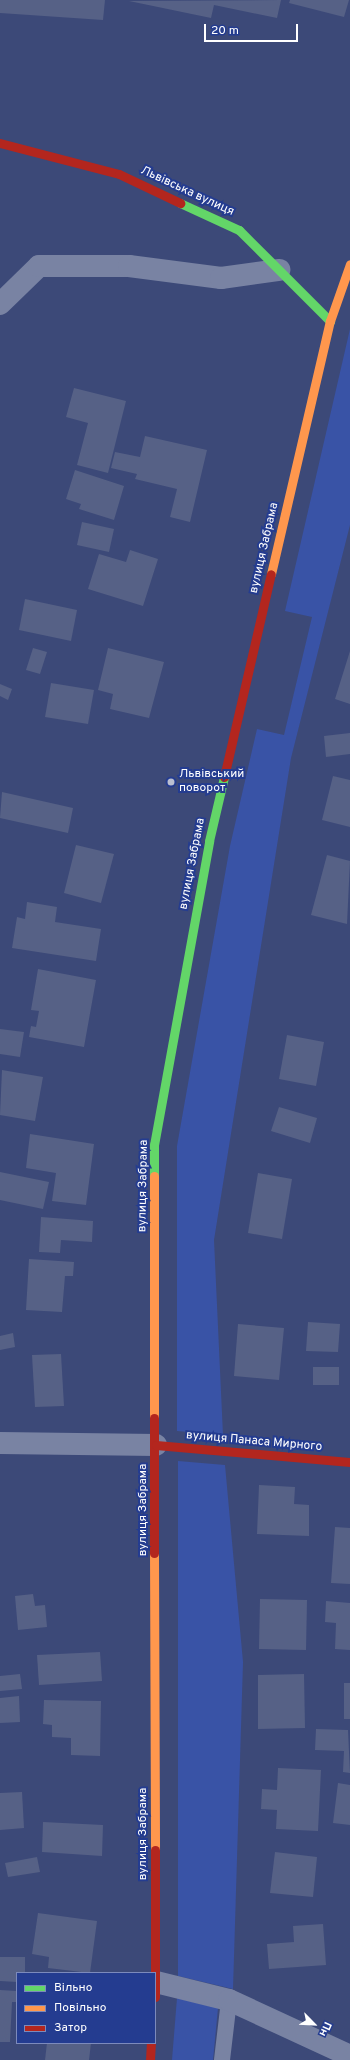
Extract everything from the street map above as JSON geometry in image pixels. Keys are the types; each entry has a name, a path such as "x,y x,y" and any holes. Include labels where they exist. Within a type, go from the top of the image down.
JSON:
{"main road":[{"name":"Львівська вулиця","path":"0,143 119,174 239,230 330,321"},
{"name":"вулиця Забрама","path":"156,1990 156,1445 154,1145 209,841 330,321 350,264"},
{"name":"вулиця Панаса Мирного","path":"156,1445 350,1462"},
{"path":"150,2060 151,2044"}],"street":[{"path":"0,304 39,266 129,266 221,278 279,270"},
{"path":"0,1443 156,1445"},
{"path":"156,1990 229,2000 350,2056"}],"lane":[{"path":"222,2060 229,2000"}],"shaded area":[{"path":"350,329 350,525 291,758 214,1240 223,1435 177,1431 177,1146 230,846 257,729 284,735 312,617 285,611"},
{"path":"178,1461 225,1465 243,1662 233,1989 178,1976"},
{"path":"177,1998 218,2008 213,2060 172,2060"}],"building":[{"path":"0,0 105,0 103,20 0,13"},
{"path":"281,0 277,18 214,5 211,18 129,1"},
{"path":"290,0 349,0 344,17 289,3"},
{"path":"74,388 126,401 108,473 77,465 88,423 66,417"},
{"path":"145,436 207,450 190,522 170,517 177,489 135,479 137,474 111,468 115,452 140,457"},
{"path":"75,470 124,486 114,520 79,509 81,504 66,499"},
{"path":"82,522 114,529 109,552 77,545"},
{"path":"130,550 158,559 143,606 88,589 99,554 126,562"},
{"path":"25,599 77,610 71,641 19,630"},
{"path":"33,648 47,652 40,674 26,670"},
{"path":"108,648 164,662 149,718 110,709 113,694 98,690"},
{"path":"350,651 350,704 335,699"},
{"path":"51,683 94,690 88,724 45,717"},
{"path":"0,684 12,689 8,700 0,696"},
{"path":"350,733 350,754 326,757 324,736"},
{"path":"333,776 350,780 350,827 322,820"},
{"path":"2,792 73,808 68,833 0,818"},
{"path":"76,845 114,854 101,903 64,893"},
{"path":"327,855 350,861 347,924 311,915"},
{"path":"27,902 57,907 55,922 101,929 96,961 12,948 17,917 25,919"},
{"path":"38,969 96,980 84,1047 29,1037 31,1026 36,1027 39,1011 31,1010"},
{"path":"0,1029 24,1032 20,1057 0,1054"},
{"path":"287,1035 324,1042 316,1086 279,1079"},
{"path":"2,1070 43,1077 35,1121 0,1115"},
{"path":"279,1107 317,1118 310,1143 271,1131"},
{"path":"30,1134 94,1144 86,1205 52,1201 56,1173 26,1168"},
{"path":"0,1172 49,1182 43,1209 0,1200"},
{"path":"258,1173 292,1179 282,1239 248,1233"},
{"path":"41,1217 93,1221 92,1242 61,1240 60,1253 39,1252"},
{"path":"29,1259 74,1262 73,1276 65,1276 62,1312 26,1310"},
{"path":"308,1322 340,1324 338,1352 306,1351"},
{"path":"238,1324 284,1328 279,1380 234,1376"},
{"path":"13,1333 15,1347 0,1350 0,1336"},
{"path":"61,1354 64,1406 35,1407 32,1355"},
{"path":"313,1367 339,1367 339,1385 313,1385"},
{"path":"259,1485 295,1487 294,1504 309,1505 309,1536 257,1534"},
{"path":"335,1527 350,1528 350,1584 331,1583"},
{"path":"33,1594 35,1606 45,1605 47,1627 18,1630 15,1596"},
{"path":"260,1599 307,1600 306,1650 259,1649"},
{"path":"326,1601 350,1603 350,1650 335,1649 336,1623 325,1622"},
{"path":"100,1652 102,1681 39,1685 37,1655"},
{"path":"20,1674 22,1689 0,1691 0,1676"},
{"path":"304,1674 305,1728 258,1729 258,1675"},
{"path":"344,1683 350,1683 350,1719 344,1719"},
{"path":"19,1696 20,1722 0,1723 0,1698"},
{"path":"44,1700 101,1701 100,1756 71,1755 71,1738 52,1737 52,1725 43,1724"},
{"path":"316,1729 348,1730 350,1773 343,1772 344,1751 315,1750"},
{"path":"278,1768 321,1770 318,1831 276,1829 277,1810 261,1809 262,1789 277,1790"},
{"path":"338,1783 350,1785 350,1825 333,1823"},
{"path":"22,1792 24,1828 0,1830 0,1793"},
{"path":"43,1822 103,1825 102,1856 42,1852"},
{"path":"275,1852 317,1857 313,1897 270,1893"},
{"path":"37,1857 40,1872 8,1877 5,1863"},
{"path":"38,1913 97,1921 90,1972 48,1968 49,1957 32,1954"},
{"path":"323,1924 326,1965 269,1969 267,1944 294,1942 293,1926"},
{"path":"0,1957 25,1957 25,1972 16,1972 16,1982 0,1981"},
{"path":"0,1990 16,1991 16,2002 12,2002 10,2042 0,2042"},
{"path":"47,2044 91,2044 89,2060 45,2060"}],"traffic: fast":[{"path":"180,203 239,230 330,321"},
{"path":"154,1176 154,1145 209,841 224,777"}],"traffic: slow":[{"path":"271,574 330,321 350,264"},
{"path":"154,1176 154,1418"},
{"path":"154,1553 155,1850"}],"traffic: jam":[{"path":"0,143 119,174 180,203"},
{"path":"224,777 271,574"},
{"path":"154,1418 154,1553"},
{"path":"156,1445 350,1462"},
{"path":"155,1850 155,1972"},
{"path":"150,2060 151,2044"}],"place":[{"name":"Львівський поворот","path":"171,782"}]}
